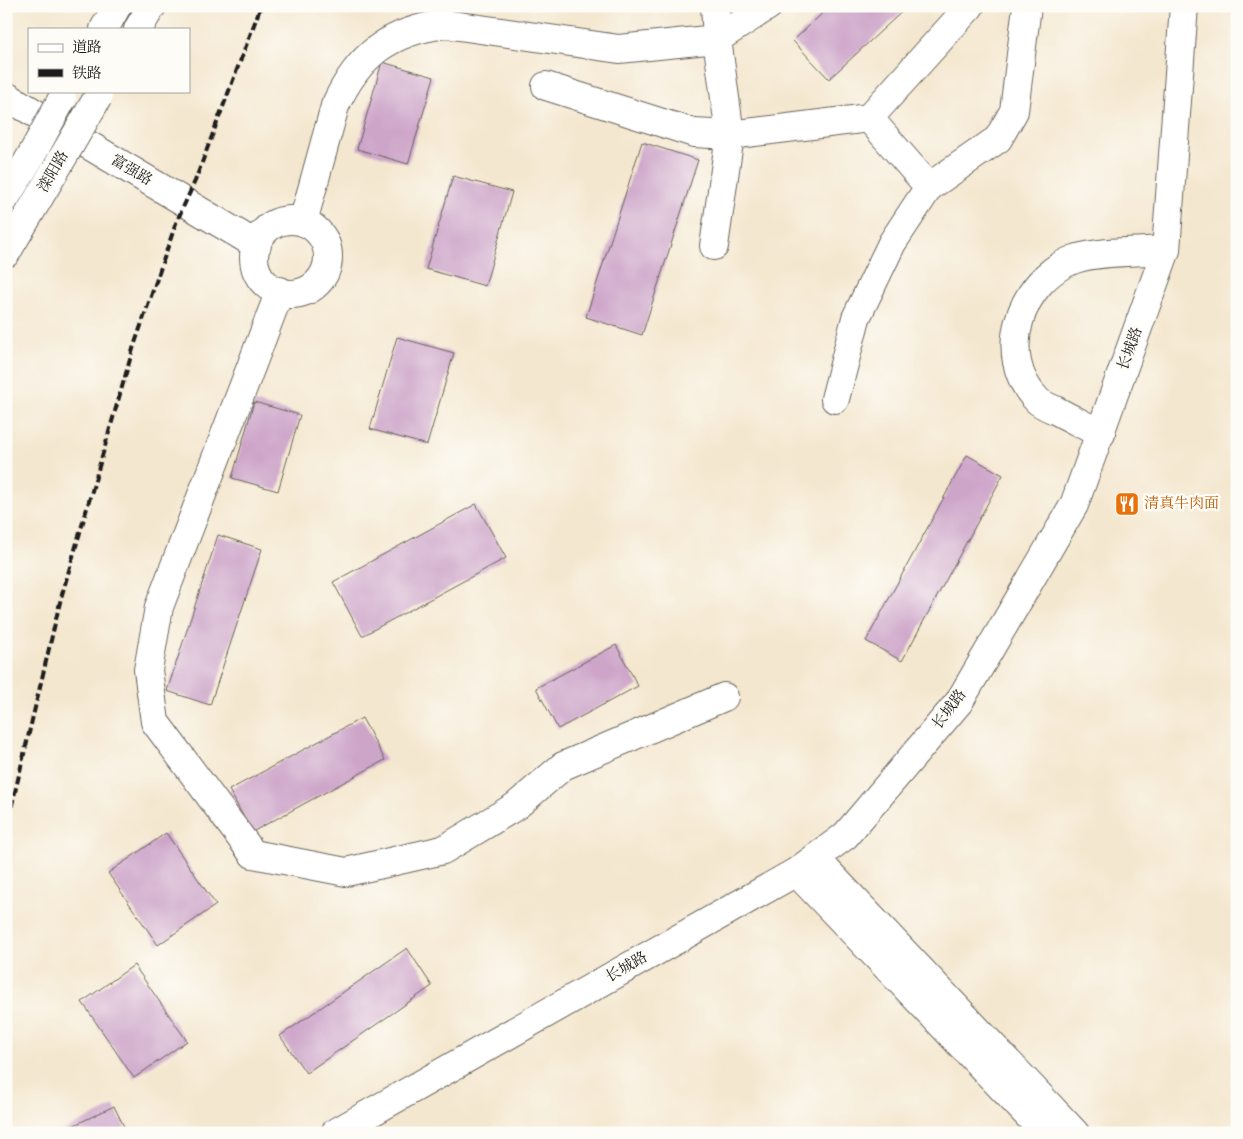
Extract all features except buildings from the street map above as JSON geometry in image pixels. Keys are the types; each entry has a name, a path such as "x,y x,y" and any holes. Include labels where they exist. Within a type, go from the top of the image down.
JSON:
{"street":[{"path":"105,28 117,6"},
{"path":"139,28 152,6"},
{"path":"714,246 730,134 717,39 715,6"},
{"path":"303,222 335,106 342,90 351,75 368,56 390,40 426,26 445,24 619,49 717,39 768,6"},
{"path":"546,86 694,133 730,134 869,118 970,6"},
{"path":"835,399 856,318 892,243 929,187 998,138 1014,111 1027,6"},
{"name":"长城路","path":"335,1133 806,865 845,836 959,702 1074,505 1166,250 1184,6"},
{"name":"滦阳路","path":"6,253 100,94"},
{"name":"滦阳路","path":"6,197 65,95"},
{"name":"富强路","path":"6,96 257,245"},
{"path":"869,118 929,187"},
{"path":"292,220 303,222 314,227 327,246 326,268 321,278 313,286 302,292 280,291 269,286 256,268 254,256 257,245 262,235 280,221 292,220"},
{"path":"1101,434 1038,401 1028,389 1017,360 1016,336 1021,313 1037,286 1048,275 1075,259 1090,256 1166,250"},
{"path":"280,291 159,607 148,670 155,722 253,854 346,872 443,850 516,806 563,766 724,698"},
{"path":"806,865 1045,1133"},
{"path":"806,865 1075,1133"}],"railway":[{"path":"6,830 61,598 133,349 176,223 195,181 261,6"}],"place":[{"name":"清真牛肉面","path":"1127,504"}]}
